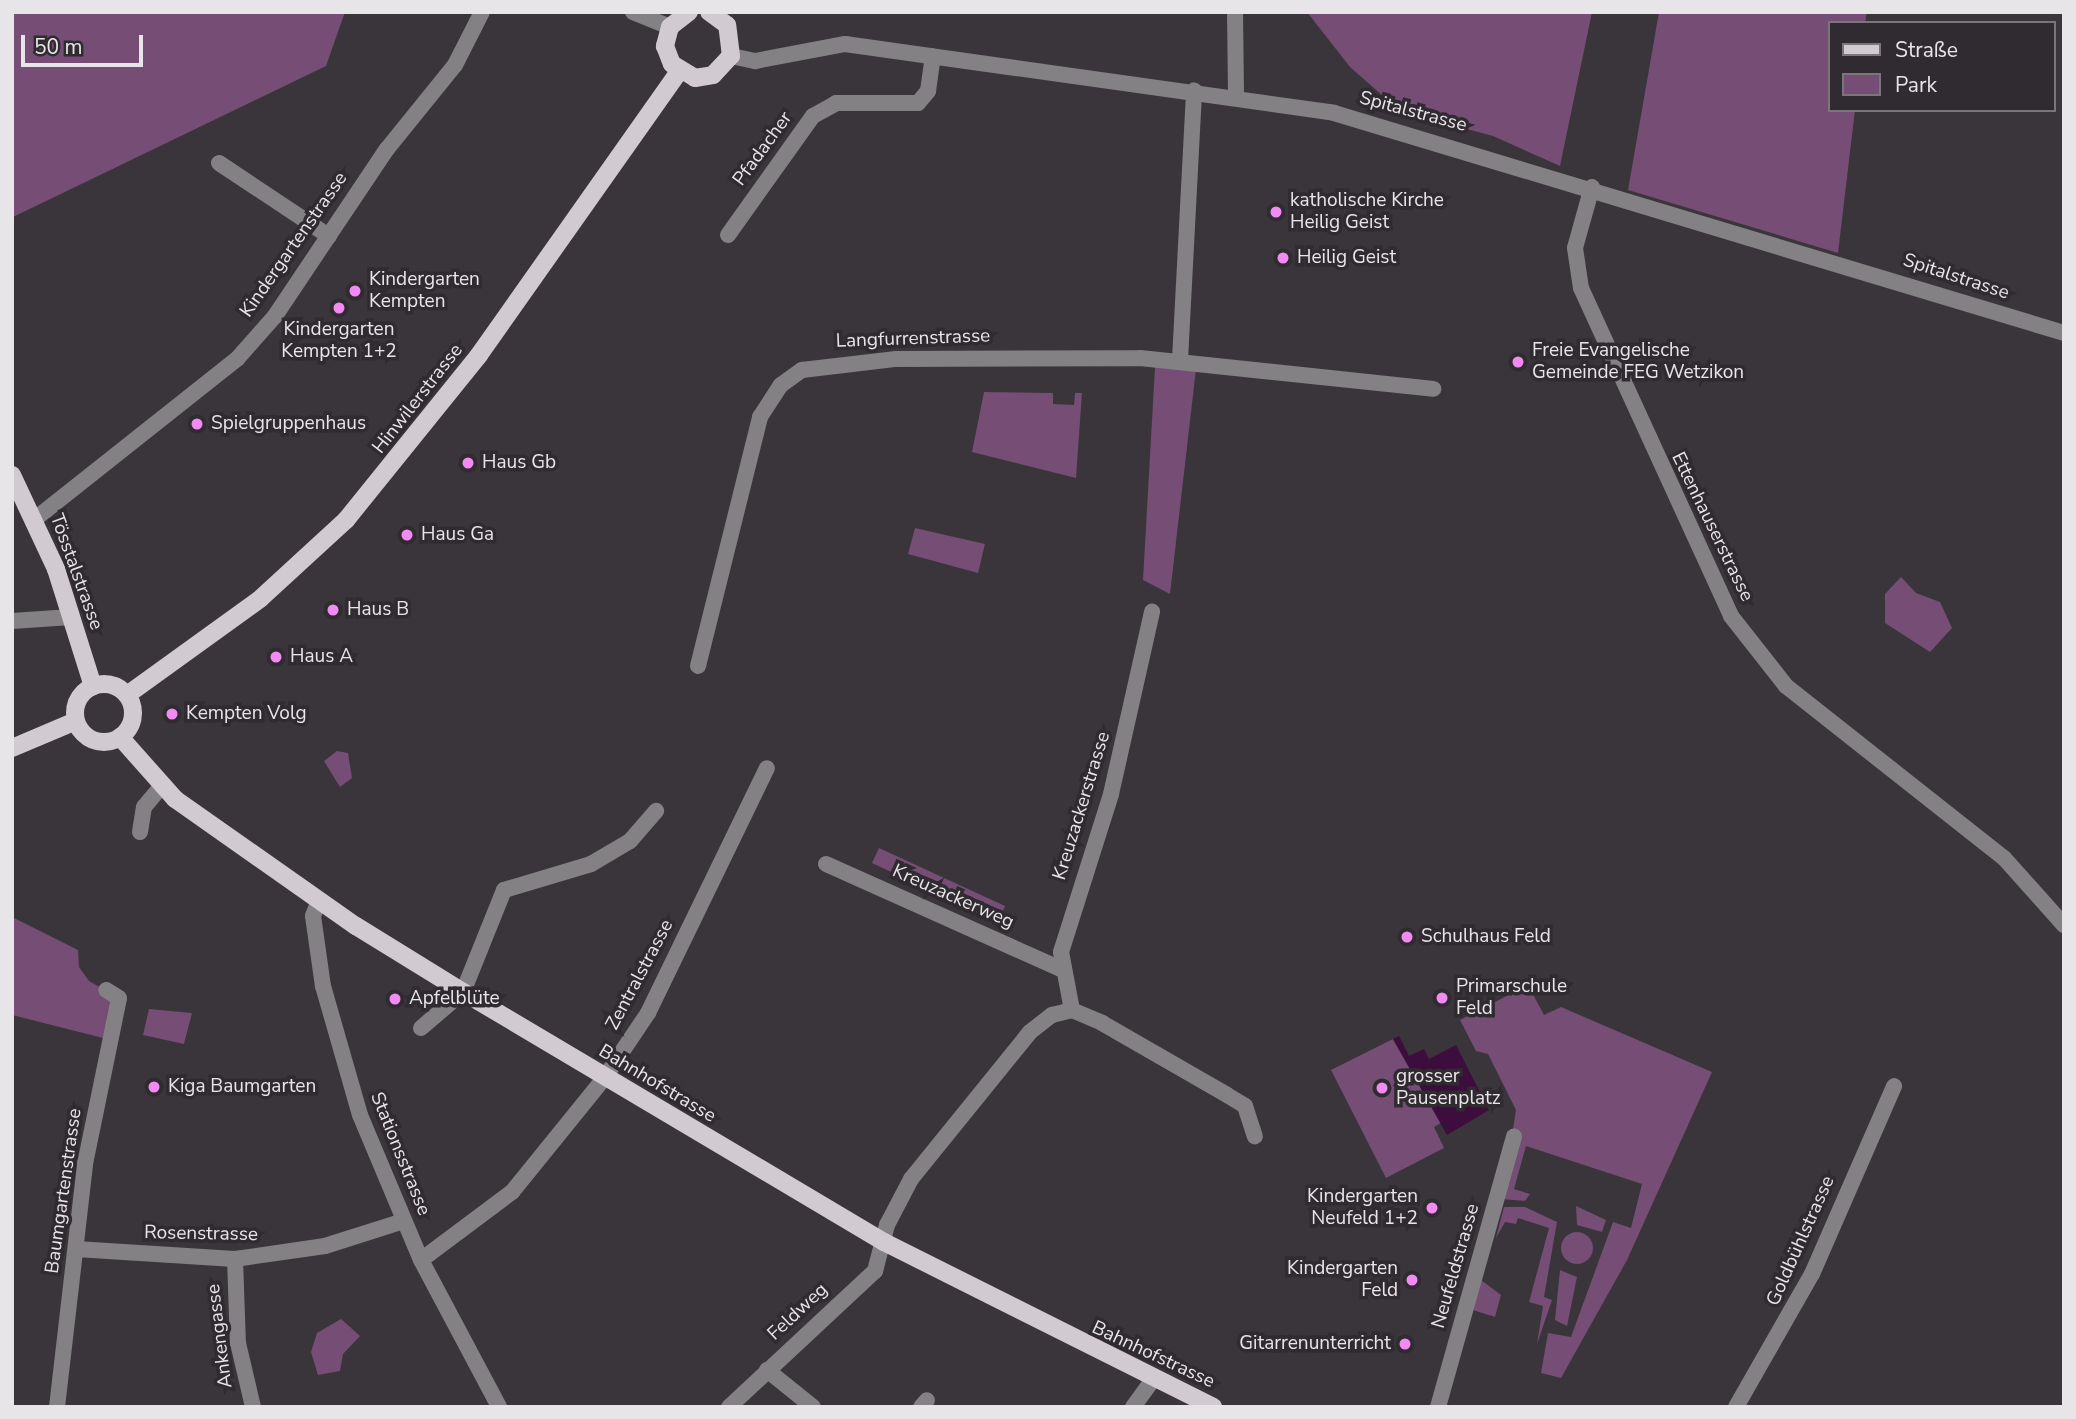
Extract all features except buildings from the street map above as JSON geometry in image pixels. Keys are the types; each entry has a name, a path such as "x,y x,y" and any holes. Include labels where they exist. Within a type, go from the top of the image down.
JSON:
{"main road":[{"path":"689,12 670,27 667,56 679,71 704,78 731,56 731,35 717,14"},
{"name":"Hinwilerstrasse","path":"127,695 260,599 346,520 479,355 679,71"},
{"name":"Tösstalstrasse","path":"12,475 36,519 93,686"},
{"path":"111,684 127,695 134,713 120,737 94,740 76,721 76,704 93,686 111,684"},
{"path":"12,748 76,721"},
{"name":"Bahnhofstrasse","path":"120,737 161,787 319,901 464,992 884,1242 1213,1407"}],"street":[{"name":"Kindergartenstrasse","path":"36,519 237,359 329,236 387,149 455,65 482,12"},
{"path":"633,12 670,27"},
{"path":"1235,12 1236,96"},
{"name":"Spitalstrasse","path":"731,56 755,61 826,43 1236,96 1376,122 2064,333"},
{"name":"Pfadacher","path":"728,235 813,116 836,103 918,103 928,91 933,56"},
{"path":"1180,360 1194,90"},
{"path":"219,163 329,236"},
{"name":"Ettenhauserstrasse","path":"1592,187 1576,248 1581,288 1731,616 1786,686 2004,858 2064,925"},
{"name":"Langfurrenstrasse","path":"698,666 760,417 791,376 830,362 886,359 1180,360 1433,389"},
{"name":"Kreuzackerstrasse","path":"1072,1010 1063,970 1065,933 1111,794 1152,612"},
{"path":"12,621 71,617"},
{"name":"Zentralstrasse","path":"421,1260 513,1192 604,1077 648,1013 768,768"},
{"path":"140,832 144,807 161,787"},
{"path":"421,1028 464,992 504,890 591,864 630,841 656,811"},
{"name":"Kreuzackerweg","path":"826,864 1063,970"},
{"name":"Stationsstrasse","path":"319,901 314,935 323,986 360,1115 421,1260 499,1407"},
{"name":"Baumgartenstrasse","path":"57,1407 85,1164 119,998 106,990"},
{"path":"884,1242 911,1179 940,1138 1030,1032 1072,1010 1245,1106 1255,1136"},
{"name":"Goldbühlstrasse","path":"1736,1407 1812,1274 1894,1086"},
{"name":"Neufeldstrasse","path":"1438,1407 1514,1136"},
{"name":"Rosenstrasse","path":"76,1249 234,1259 325,1246 404,1221"},
{"name":"Feldweg","path":"729,1407 875,1271 884,1242"},
{"name":"Ankengasse","path":"234,1259 238,1343 253,1407"},
{"path":"767,1370 813,1407"},
{"path":"1133,1407 1153,1379"}],"green space":[{"path":"12,12 345,12 326,66 13,217"},
{"path":"1307,12 1592,12 1560,166 1493,136 1400,111 1350,67"},
{"path":"1659,12 1867,12 1865,21 1828,21 1828,112 1855,112 1838,253 1628,190"},
{"path":"1155,367 1196,369 1170,594 1143,580"},
{"path":"984,392 1053,393 1053,404 1074,405 1075,393 1082,393 1076,478 972,452"},
{"path":"915,528 985,544 978,573 908,554"},
{"path":"1901,577 1916,593 1940,602 1952,628 1930,652 1885,623 1885,594"},
{"path":"337,751 348,753 352,778 340,787 324,761"},
{"path":"879,848 1005,906 998,922 872,863"},
{"path":"12,917 78,950 79,967 89,981 119,998 111,1040 12,1015"},
{"path":"1528,985 1544,1015 1561,1007 1712,1072 1627,1260 1561,1378 1541,1373 1548,1333 1571,1337 1613,1222 1631,1228 1642,1184 1526,1146 1514,1189 1530,1194 1525,1201 1502,1199 1516,1110 1488,1054 1476,1051 1460,1020"},
{"path":"149,1009 192,1013 184,1044 143,1035"},
{"name":"grosser Pausenplatz","path":"1393,1039 1441,1123 1434,1127 1444,1148 1386,1178 1331,1070"},
{"path":"1576,1206 1606,1220 1602,1232 1577,1225"},
{"path":"1504,1207 1525,1207 1557,1222 1544,1297 1552,1300 1537,1344 1543,1306 1529,1302 1549,1228 1518,1218 1516,1224 1505,1222 1496,1238"},
{"path":"1577,1232 1588,1237 1593,1248 1588,1259 1577,1264 1566,1259 1561,1248 1566,1237"},
{"path":"1560,1270 1577,1277 1567,1326 1555,1320"},
{"path":"1481,1280 1501,1295 1495,1317 1473,1310"},
{"path":"341,1319 360,1336 343,1354 340,1371 318,1375 311,1352 317,1333"}],"shaded area":[{"path":"1399,1036 1409,1056 1424,1049 1429,1059 1456,1045 1489,1110 1447,1135 1393,1039"}],"place":[{"name":"katholische Kirche Heilig Geist","path":"1276,212"},
{"name":"Heilig Geist","path":"1283,258"},
{"name":"Kindergarten Kempten","path":"355,291"},
{"name":"Kindergarten Kempten 1+2","path":"339,308"},
{"name":"Freie Evangelische Gemeinde FEG Wetzikon","path":"1518,362"},
{"name":"Spielgruppenhaus","path":"197,424"},
{"name":"Haus Gb","path":"468,463"},
{"name":"Haus Ga","path":"407,535"},
{"name":"Haus B","path":"333,610"},
{"name":"Haus A","path":"276,657"},
{"name":"Kempten Volg","path":"172,714"},
{"name":"Schulhaus Feld","path":"1407,937"},
{"name":"Primarschule Feld","path":"1442,998"},
{"name":"Apfelblüte","path":"395,999"},
{"name":"Kiga Baumgarten","path":"154,1087"},
{"name":"grosser Pausenplatz","path":"1382,1088"},
{"name":"Kindergarten Neufeld 1+2","path":"1432,1208"},
{"name":"Kindergarten Feld","path":"1412,1280"},
{"name":"Gitarrenunterricht","path":"1405,1344"}]}
